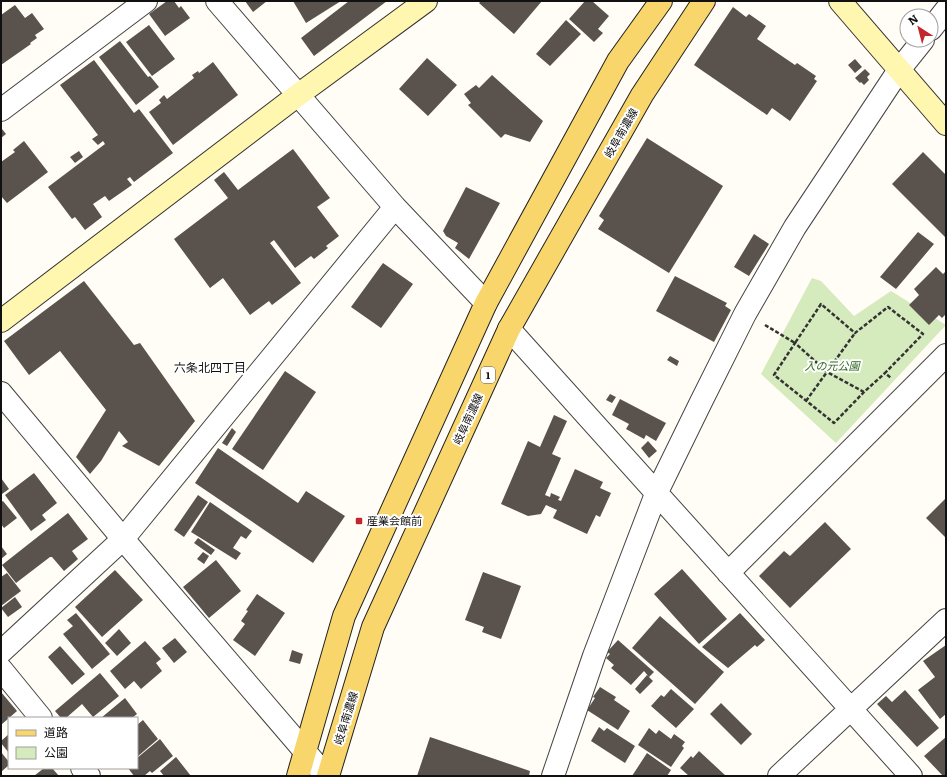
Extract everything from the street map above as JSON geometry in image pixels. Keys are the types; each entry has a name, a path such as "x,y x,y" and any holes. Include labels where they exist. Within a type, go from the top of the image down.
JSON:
{"main road":[{"path":"298,776 344,616 486,303 618,61 661,1"},
{"name":"岐阜南濃線","path":"327,776 373,627 509,329 642,95 704,1"}],"street":[{"path":"1,110 146,1"},
{"path":"217,1 394,207 486,303"},
{"path":"1,320 298,95 426,1"},
{"path":"840,1 946,124"},
{"path":"939,19 946,10"},
{"path":"553,776 594,656 656,494 701,402 745,314 795,227 899,70 917,48"},
{"path":"1,652 123,539 394,207"},
{"path":"509,329 911,776"},
{"path":"728,573 946,355"},
{"path":"1,393 123,539 327,776"},
{"path":"779,776 946,620"},
{"path":"1,669 40,717"}],"path":[{"path":"806,401 855,333 888,307 923,334 834,423 806,401 774,375 821,304 855,333"},
{"path":"745,314 795,343 827,372 864,392"},
{"path":"884,373 910,392"}],"green space":[{"name":"入の元公園","path":"812,278 821,281 854,316 891,291 946,325 836,443 761,374"}],"building":[{"path":"167,1 174,1 179,8 181,6 190,18 165,36 149,14"},
{"path":"245,1 267,1 253,12"},
{"path":"293,1 341,1 306,23"},
{"path":"349,1 387,1 314,56 301,38"},
{"path":"481,1 542,1 514,34 479,3"},
{"path":"585,1 592,1 609,16 598,29 603,33 594,42 569,19"},
{"path":"15,5 25,18 32,13 44,29 35,35 37,38 30,43 31,44 1,65 1,15"},
{"path":"733,7 746,17 749,14 766,26 757,39 795,65 797,63 816,76 814,79 817,81 790,121 772,108 767,115 694,65"},
{"path":"566,20 581,34 550,66 536,54"},
{"path":"149,25 175,59 152,76 126,42"},
{"path":"120,41 148,77 150,76 159,87 136,105 99,57"},
{"path":"427,58 457,85 428,116 399,89"},
{"path":"855,59 862,67 855,73 848,65"},
{"path":"94,60 134,113 139,109 173,153 134,182 130,177 127,179 132,185 109,201 105,196 93,204 102,217 85,230 75,217 72,219 48,187 105,144 103,141 98,145 92,139 98,135 60,85"},
{"path":"213,62 238,95 173,145 149,112 161,103 159,100 164,95 167,99 194,78 192,75 198,71 199,73"},
{"path":"865,69 870,74 867,77 869,80 864,85 855,78"},
{"path":"492,75 543,121 530,142 505,134 501,138 468,105 471,103 464,94 476,85 479,88"},
{"path":"2,129 6,134 1,138 1,130"},
{"path":"647,138 723,186 669,273 598,229 604,220 599,216"},
{"path":"24,141 48,172 7,203 1,196 1,162 15,152 13,150"},
{"path":"293,149 330,198 317,207 339,236 326,246 328,248 314,259 311,256 295,268 274,240 270,243 301,283 272,305 269,301 250,315 223,278 210,288 174,239 228,198 214,180 224,172 238,190"},
{"path":"79,151 83,157 75,163 70,157"},
{"path":"923,152 946,175 946,238 892,184"},
{"path":"466,187 500,203 469,259 455,248 458,243 446,236 443,231"},
{"path":"918,232 934,244 896,289 880,277"},
{"path":"754,234 769,244 749,276 734,267"},
{"path":"383,263 413,284 381,328 351,307"},
{"path":"936,267 943,274 946,271 946,314 942,318 939,315 929,325 909,305 919,295 914,289"},
{"path":"675,276 727,303 725,306 731,310 714,342 656,311"},
{"path":"84,281 134,345 140,343 195,421 159,466 122,446 128,442 119,431 101,461 90,474 76,457 106,410 60,351 29,375 4,341"},
{"path":"670,356 679,361 677,366 667,360"},
{"path":"285,371 316,392 263,470 232,449"},
{"path":"610,394 616,397 612,403 606,400"},
{"path":"620,399 666,423 656,441 646,435 644,439 626,429 629,424 612,415"},
{"path":"554,415 567,421 552,454 561,458 545,495 550,497 551,493 560,497 558,500 561,501 575,469 603,482 600,488 611,493 600,517 596,515 587,534 553,518 557,510 546,505 541,514 528,516 501,504 528,441 540,447"},
{"path":"232,428 236,432 227,446 222,443"},
{"path":"648,441 657,451 649,458 641,448"},
{"path":"218,448 298,503 306,491 345,516 313,563 195,483"},
{"path":"34,473 57,503 42,515 46,520 31,531 5,495"},
{"path":"1,478 9,489 2,494 1,493"},
{"path":"198,495 208,502 184,537 174,530"},
{"path":"946,498 946,538 926,518"},
{"path":"3,501 17,518 4,528 1,524 1,502"},
{"path":"210,502 252,531 246,539 241,536 233,548 241,553 236,560 191,532"},
{"path":"68,513 88,539 72,551 78,559 64,571 52,557 50,557 16,583 2,565"},
{"path":"825,522 851,549 790,608 759,576 784,551 790,556"},
{"path":"198,538 215,550 211,555 194,543"},
{"path":"1,546 7,554 1,559"},
{"path":"203,552 209,556 204,564 197,559"},
{"path":"216,560 241,591 209,618 183,587"},
{"path":"682,569 727,619 699,644 654,594"},
{"path":"115,570 143,600 102,637 75,607"},
{"path":"483,572 521,586 501,639 482,632 484,627 465,620"},
{"path":"7,573 21,591 1,606 1,577"},
{"path":"257,594 285,613 255,656 233,640 245,624 241,621 248,611 246,610"},
{"path":"15,597 22,607 8,617 1,608"},
{"path":"76,613 110,654 92,669 63,634 73,626 67,620"},
{"path":"740,613 765,640 757,647 755,645 728,668 702,647"},
{"path":"660,616 724,672 695,704 632,648"},
{"path":"119,629 131,643 117,656 105,643"},
{"path":"175,638 187,652 174,663 162,648"},
{"path":"618,640 654,672 649,677 644,671 631,685 611,668 614,665 606,658 610,654 607,652"},
{"path":"145,641 161,659 156,663 162,671 141,689 134,681 125,689 110,671"},
{"path":"946,645 946,714 940,719 918,690 935,677 923,661"},
{"path":"60,646 85,674 72,685 48,657"},
{"path":"292,650 303,654 300,664 289,661"},
{"path":"100,673 119,696 93,717 82,704 67,717 60,717 55,711"},
{"path":"647,675 653,681 640,694 635,689"},
{"path":"600,687 616,697 614,700 630,711 618,730 587,710"},
{"path":"671,689 694,709 676,728 651,706 661,695 664,697"},
{"path":"905,690 939,728 917,747 877,704 886,696 892,702"},
{"path":"1,692 17,711 8,717 8,719 1,725"},
{"path":"125,698 137,714 133,717 102,717"},
{"path":"721,703 752,734 741,745 710,714"},
{"path":"143,720 158,739 138,756 138,724"},
{"path":"599,727 604,731 607,728 635,746 625,763 591,741"},
{"path":"649,728 656,734 659,730 671,739 674,734 685,742 682,746 684,748 671,767 638,745"},
{"path":"8,735 8,752 1,743 1,741"},
{"path":"430,737 530,771 529,776 417,776"},
{"path":"946,737 946,776 943,776 924,756"},
{"path":"160,739 173,756 152,773 150,771 144,776 134,776 129,769 138,769 138,757"},
{"path":"699,751 726,776 689,776 680,768 691,756 693,758"},
{"path":"1,752 8,761 8,766 1,772"},
{"path":"647,753 671,770 667,776 632,776"},
{"path":"176,757 191,776 164,776 160,771"},
{"path":"43,769 53,769 59,776 34,776"}],"place":[{"name":"産業会館前","path":"359,521"}],"district":[{"name":"六条北四丁目","path":"210,368"}]}
